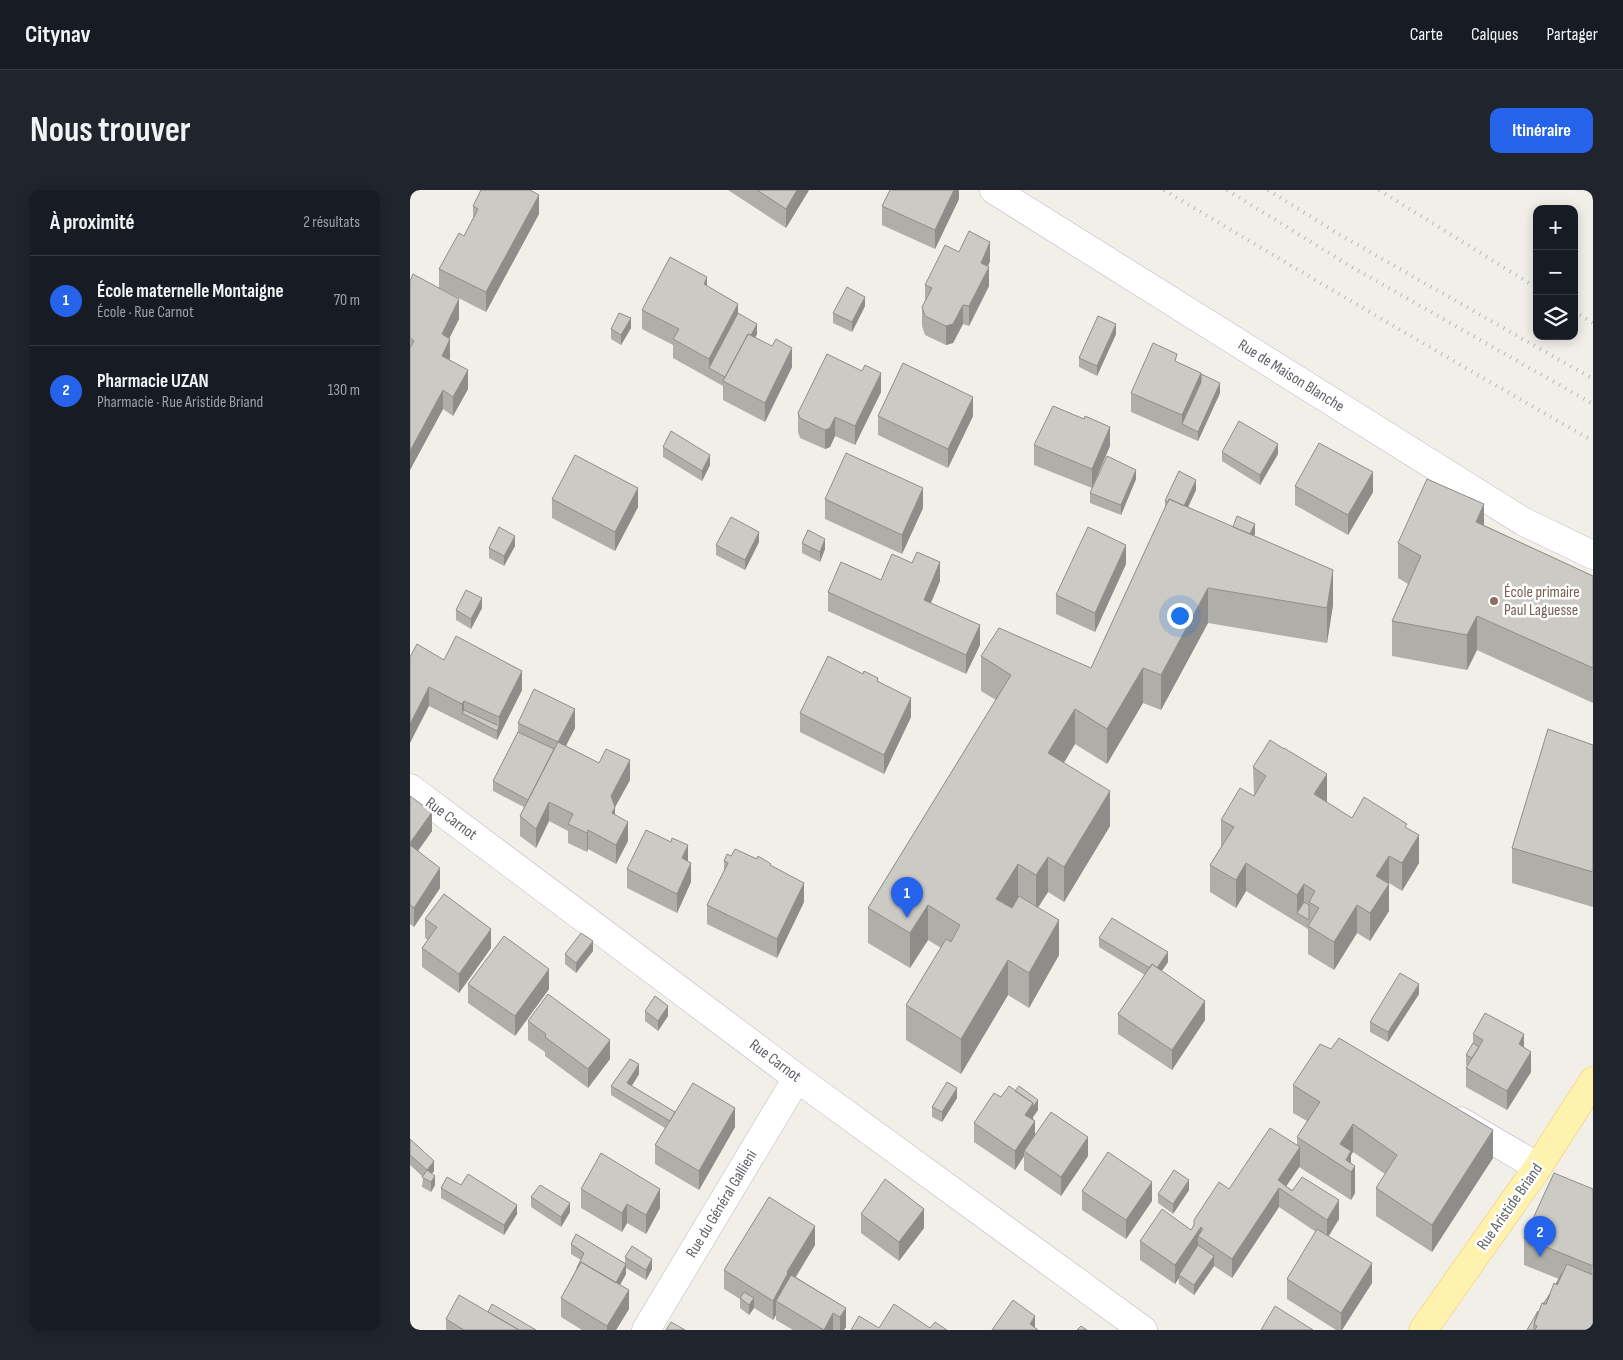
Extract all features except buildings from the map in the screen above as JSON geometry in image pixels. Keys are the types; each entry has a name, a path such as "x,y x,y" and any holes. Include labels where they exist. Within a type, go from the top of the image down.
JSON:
{"main road":[{"name":"Rue Aristide Briand","path":"1423,1330 1538,1167 1593,1081"}],"street":[{"name":"Rue de Maison Blanche","path":"994,190 1524,522 1593,555"},
{"name":"Rue Carnot","path":"410,788 797,1078 1143,1330"},
{"name":"Rue du Général Gallieni","path":"646,1330 797,1078"},
{"path":"1437,1108 1538,1167"}],"railway":[{"path":"1164,190 1378,317 1593,441"},
{"path":"1227,190 1350,266 1593,404"},
{"path":"1268,190 1342,236 1593,379"},
{"path":"1379,190 1533,286"},
{"path":"1578,314 1593,323"}],"place":[{"name":"École primaire Paul Laguesse","path":"1494,601"},
{"name":"École maternelle Montaigne","path":"907,918"},
{"name":"Pharmacie UZAN","path":"1540,1257"}]}
